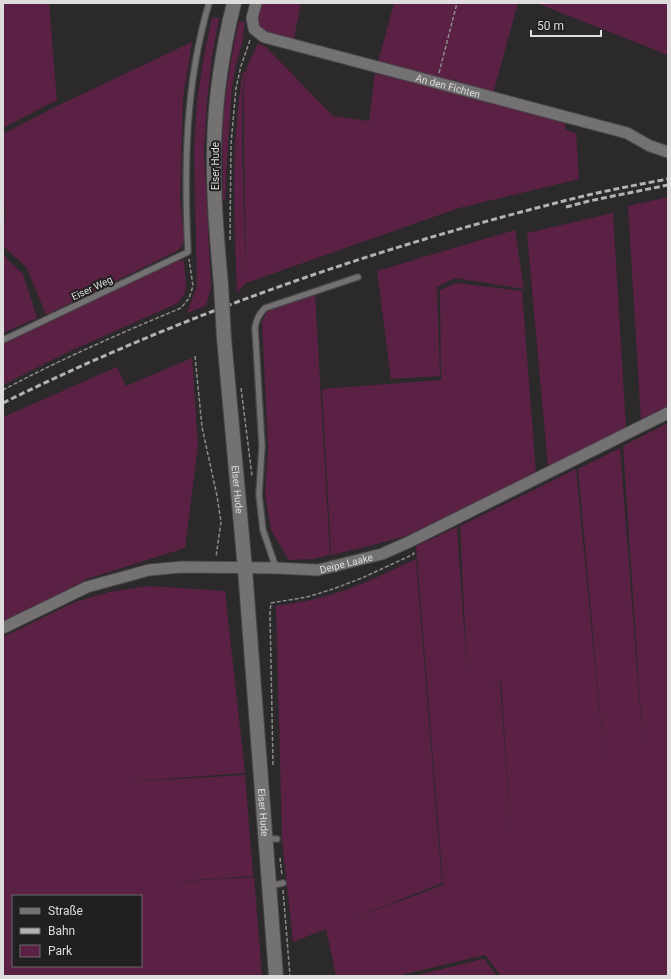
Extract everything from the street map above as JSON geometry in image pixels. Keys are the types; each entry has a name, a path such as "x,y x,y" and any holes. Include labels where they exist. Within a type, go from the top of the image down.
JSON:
{"street":[{"name":"Elser Hude","path":"234,3 222,55 217,103 214,148 216,214 224,338 276,885 276,976"},
{"path":"254,29 252,18 256,3"},
{"name":"An den Fichten","path":"254,29 264,38 627,133 650,146 668,152"},
{"name":"Deipe Laake","path":"3,628 87,587 149,570 182,567 318,570 382,554 410,542 668,413"}],"lane":[{"path":"188,252 186,147 196,52 209,3"},
{"name":"Eiser Weg","path":"3,340 188,252"},
{"name":"Elser Hude","path":"276,568 263,530 259,495 262,446 255,328 258,317 265,308 358,277"}],"path":[{"path":"436,83 457,3"},
{"path":"230,242 231,144 236,88 241,66 254,29"},
{"path":"3,390 99,342 181,308 189,298 193,286 188,252"},
{"path":"195,356 202,427 221,522 215,567"},
{"path":"241,384 254,490 259,495"},
{"path":"273,772 270,613 272,603 307,597 362,578 414,554 410,542"},
{"path":"271,839 276,885 290,976"}],"green space":[{"path":"3,3 49,3 57,101 3,128"},
{"path":"261,3 301,3 293,42 267,34 260,27 257,17"},
{"path":"394,3 518,3 493,94 378,62"},
{"path":"536,3 668,3 668,55"},
{"path":"212,18 219,18 212,56 204,150 211,288 206,306 187,313 197,286 194,151 197,101"},
{"path":"239,21 245,22 242,44 236,64 232,88 224,201 222,151 224,114 229,72"},
{"path":"192,42 183,98 180,200 184,239 182,246 177,251 46,315 27,268 3,246 5,212 3,188 3,134 55,107"},
{"path":"258,43 266,47 333,116 369,121 375,73 565,119 565,130 576,133 579,179 459,208 246,283 244,87 247,67"},
{"path":"243,72 246,72 243,88 242,143 246,283 237,293 234,207 235,142"},
{"path":"668,197 668,406 641,420 628,206"},
{"path":"613,213 626,428 548,467 527,233"},
{"path":"515,230 524,289 455,278 437,287 440,376 391,379 377,271"},
{"path":"3,254 23,274 37,318 3,333"},
{"path":"177,260 184,261 186,284 185,293 178,303 66,353 3,385 3,343"},
{"path":"456,283 522,291 536,473 406,536 331,555 322,389 441,380 440,290"},
{"path":"315,293 330,555 313,559 289,560 271,530 265,494 268,447 262,321 269,308"},
{"path":"192,358 198,446 185,548 87,579 3,624 3,417 117,367 126,386"},
{"path":"668,423 668,976 501,976 485,955 397,976 336,976 326,929 293,942 282,839 276,606 312,600 344,591 365,583 416,559 442,883 354,918 443,885 416,546 457,527 467,672 460,526 576,469 605,768 578,469 620,448 643,746 623,446","holes":["501,681 511,836 500,682 492,682"]},
{"path":"148,586 225,591 245,773 123,782 245,775 253,876 168,882 254,877 262,976 3,976 3,637 75,602 109,592"},
{"path":"483,959 497,976 413,976"}],"railway":[{"path":"3,403 73,370 217,310 364,258 513,214 588,195 668,179"},
{"path":"566,207 668,185"}]}
